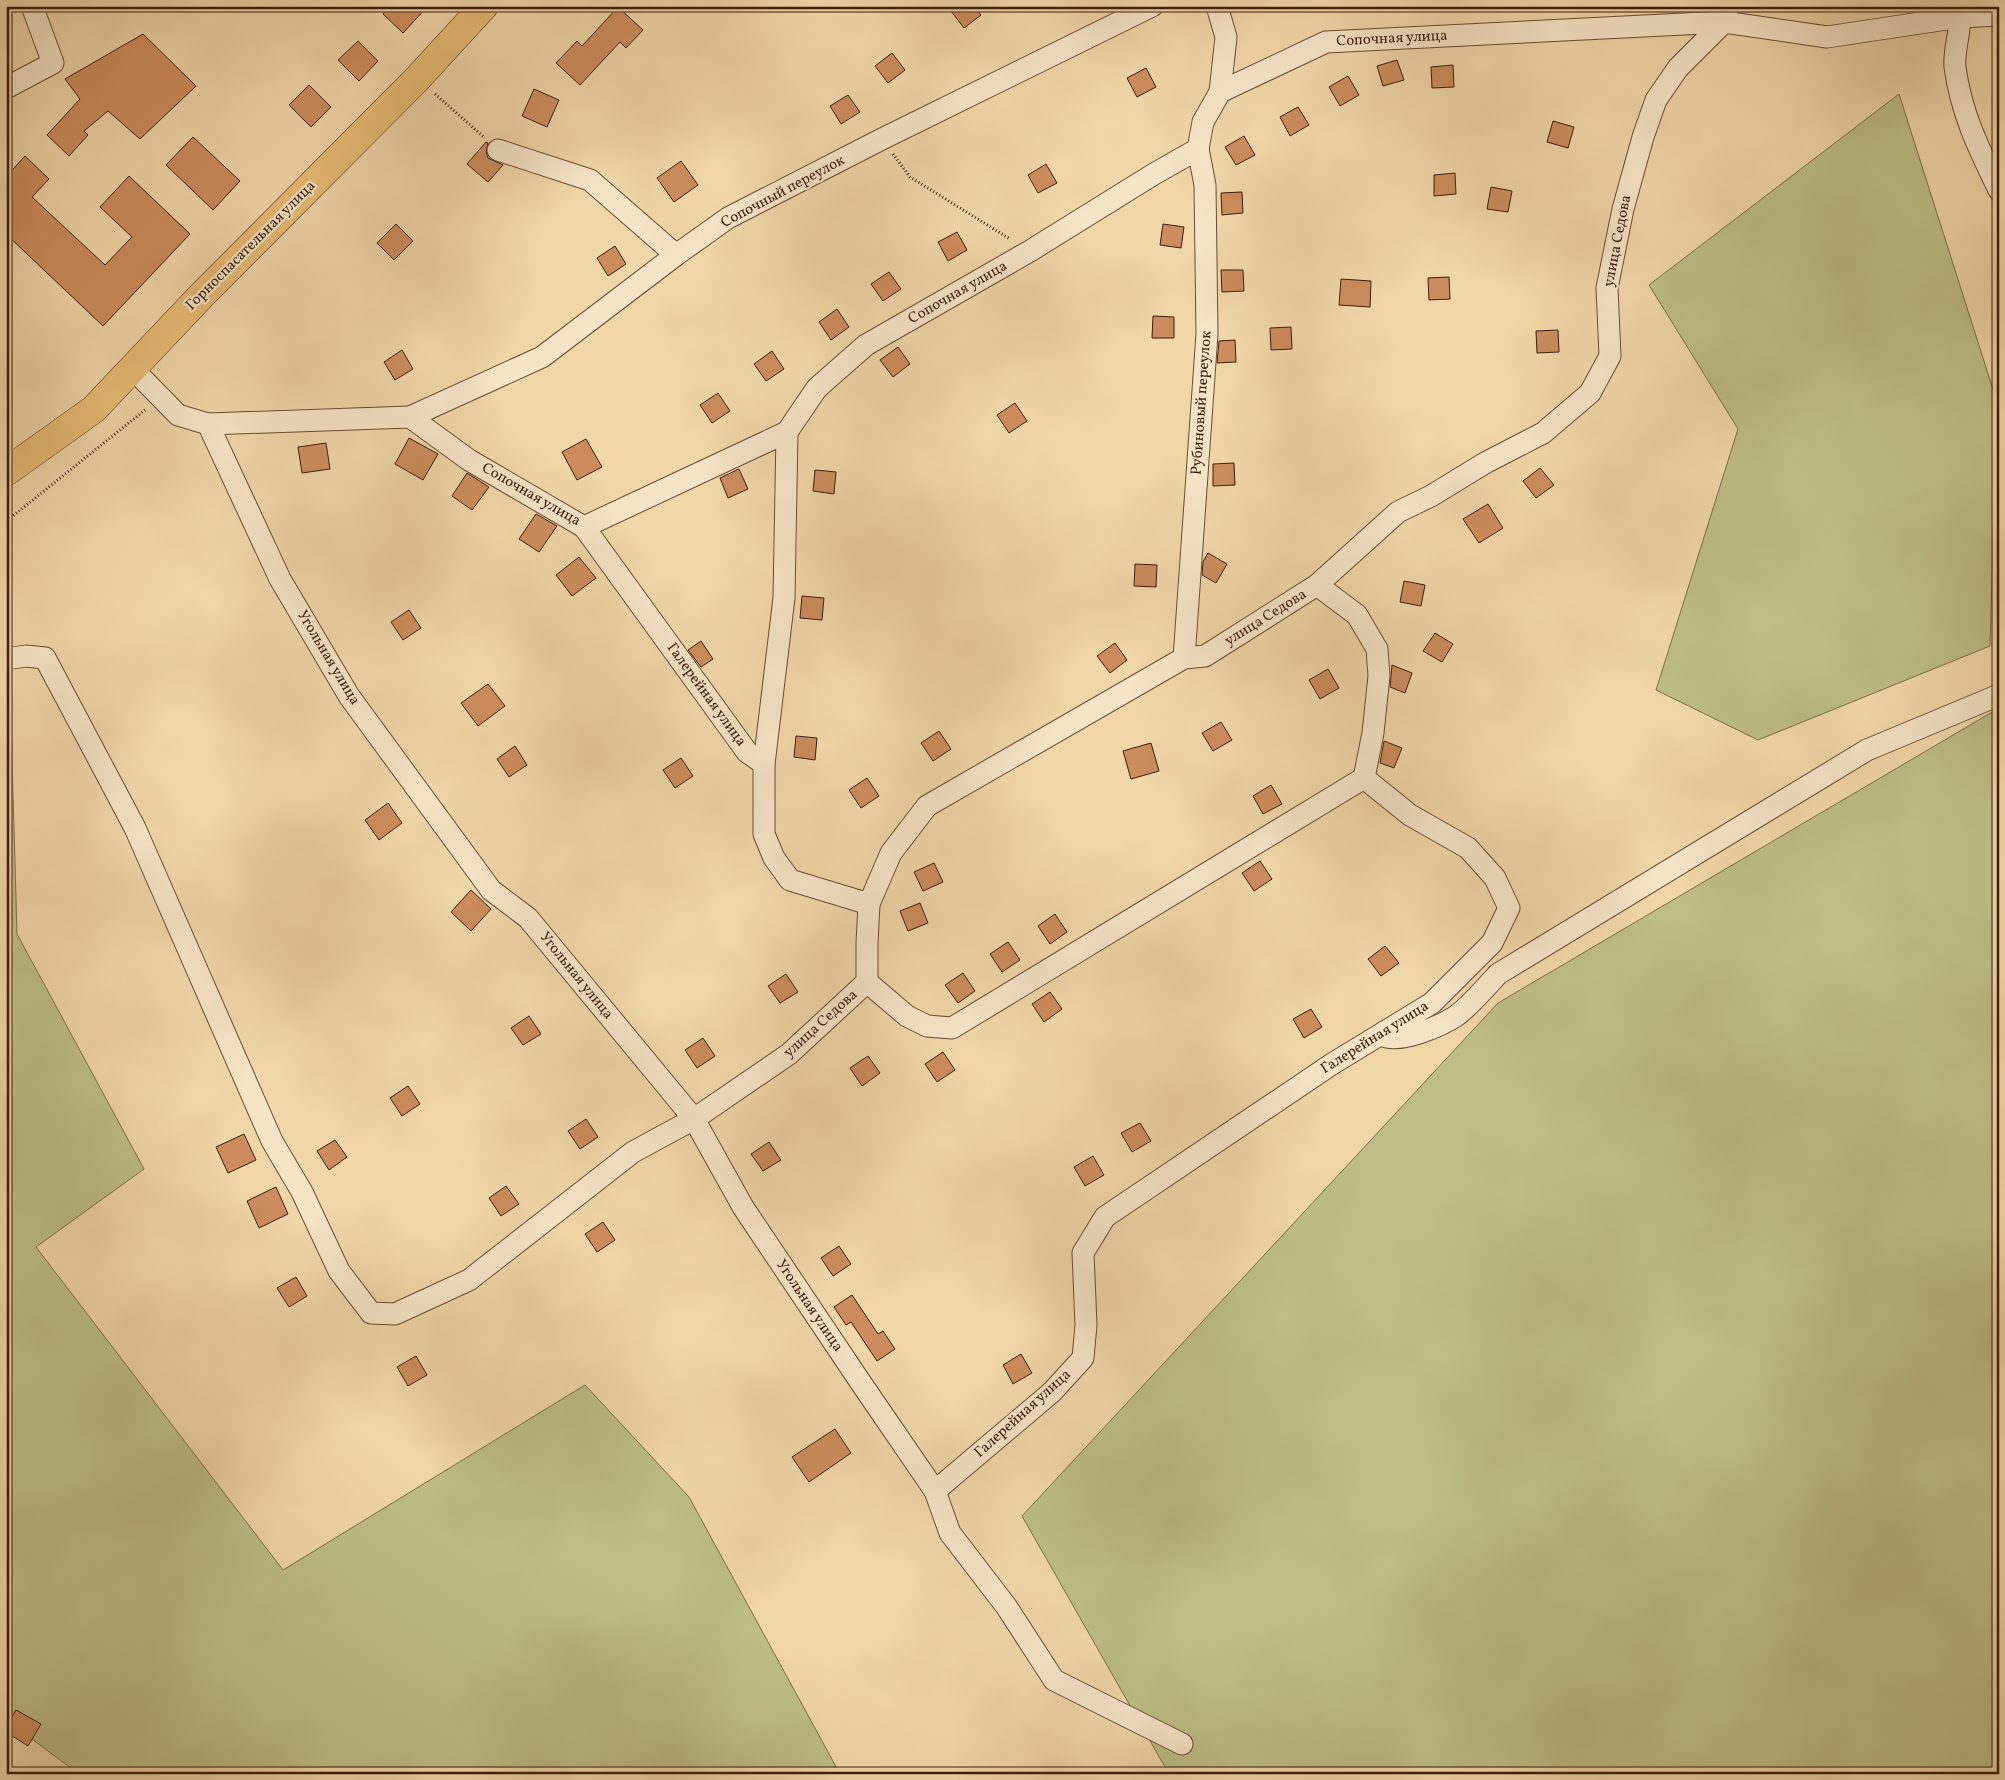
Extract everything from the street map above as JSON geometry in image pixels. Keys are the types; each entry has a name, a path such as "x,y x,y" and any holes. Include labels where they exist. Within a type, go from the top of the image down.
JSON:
{"main road":[{"name":"Горноспасательная улица","path":"6,472 94,409 132,368 417,79 484,6"}],"street":[{"path":"6,88 53,63 32,6"},
{"name":"Сопочный переулок","path":"410,418 542,357 728,218 1152,6"},
{"path":"1198,149 1203,122 1220,92 1226,37 1217,6"},
{"path":"1959,11 1955,65 1964,114 1999,190"},
{"name":"Сопочная улица","path":"1220,92 1326,42 1726,14 1827,37 1959,11 1999,15"},
{"name":"улица Седова","path":"6,658 26,656 45,658 135,828 272,1141 302,1192 339,1271 372,1313 395,1314 469,1280 633,1152 694,1119 789,1054 868,982 866,943 869,904 891,853 927,806 1184,658 1205,656 1317,585 1398,512 1431,496 1485,463 1543,433 1590,393 1610,356 1607,288 1623,209 1656,100 1678,68 1726,14"},
{"name":"Сопочная улица","path":"410,418 469,460 584,527 787,432 817,388 866,345 1030,251 1198,149"},
{"name":"Рубиновый переулок","path":"1184,658 1207,334 1205,185 1198,149"},
{"path":"498,150 590,180 676,256"},
{"path":"132,368 178,415 208,424 410,418"},
{"name":"Угольная улица","path":"208,424 280,579 349,696 491,890 528,918 694,1119 743,1207 935,1490 950,1532 1006,1606 1054,1680 1182,1744"},
{"path":"787,432 784,598 764,764 764,834 774,858 790,880 869,904"},
{"name":"Галерейная улица","path":"584,527 747,752 764,764"},
{"path":"868,982 907,1016 927,1026 952,1028 1364,778 1373,733 1379,676 1376,649 1357,615 1317,585"},
{"path":"1384,1032 1387,1037 1395,1039 1423,1031 1457,1015 1498,974 1868,750 1999,695"},
{"name":"Галерейная улица","path":"935,1490 1052,1392 1083,1358 1086,1325 1083,1253 1105,1217 1332,1064 1432,1003 1492,943 1508,908 1495,878 1468,848 1410,815 1364,778"}],"path":[{"path":"417,79 498,150"},
{"path":"882,140 910,177 1030,251"},
{"path":"6,515 9,519 160,397"}],"green space":[{"path":"1899,94 1997,402 1990,646 1758,740 1656,690 1738,429 1649,285"},
{"path":"10,688 17,934 144,1169 36,1247 283,1570 585,1385 689,1497 840,1774 79,1774 6,1720 6,689"},
{"path":"1999,708 1999,1774 1169,1774 1022,1516 1498,1003"}],"building":[{"path":"390,6 428,6 403,33 383,14"},
{"path":"947,6 974,6 981,15 964,28"},
{"path":"618,7 643,30 626,48 620,42 580,85 556,63 577,41 582,46"},
{"path":"143,34 196,86 140,139 108,111 84,131 88,135 69,156 47,135 80,99 65,79"},
{"path":"358,41 378,61 359,81 338,60"},
{"path":"892,53 905,70 888,83 875,66"},
{"path":"1397,60 1404,80 1383,86 1377,66"},
{"path":"1453,65 1454,87 1432,88 1431,67"},
{"path":"1146,68 1156,87 1137,97 1127,78"},
{"path":"1348,76 1359,95 1340,106 1329,87"},
{"path":"309,85 331,107 311,127 289,105"},
{"path":"534,89 559,100 547,127 522,116"},
{"path":"848,95 860,112 841,124 830,106"},
{"path":"1298,107 1309,125 1290,136 1280,117"},
{"path":"1553,121 1574,127 1568,148 1547,142"},
{"path":"1244,136 1255,155 1236,165 1225,147"},
{"path":"193,137 240,181 213,210 166,165"},
{"path":"486,142 488,143 486,152 488,158 503,165 488,182 467,164"},
{"path":"25,156 49,179 32,197 105,265 132,237 100,207 129,176 190,234 103,326 6,234 6,177"},
{"path":"681,161 698,185 674,202 657,178"},
{"path":"1046,164 1057,183 1038,193 1028,175"},
{"path":"1455,173 1456,194 1434,196 1434,175"},
{"path":"1491,187 1512,191 1508,212 1487,209"},
{"path":"1242,192 1243,213 1222,215 1221,193"},
{"path":"396,224 413,241 394,260 377,243"},
{"path":"1163,224 1184,227 1181,248 1160,245"},
{"path":"957,232 967,250 948,261 938,242"},
{"path":"615,246 626,264 608,276 597,258"},
{"path":"1221,270 1243,270 1244,291 1222,292"},
{"path":"889,272 901,289 883,301 871,284"},
{"path":"1449,277 1450,299 1429,300 1428,278"},
{"path":"1341,279 1371,281 1370,307 1339,305"},
{"path":"837,309 849,327 831,340 819,322"},
{"path":"1153,316 1174,317 1174,338 1152,338"},
{"path":"1291,327 1292,349 1271,350 1270,328"},
{"path":"1558,330 1559,352 1537,353 1536,331"},
{"path":"1235,340 1236,362 1217,363 1219,341"},
{"path":"898,347 910,364 893,377 880,360"},
{"path":"402,350 413,369 395,380 384,362"},
{"path":"772,351 784,369 766,381 754,364"},
{"path":"718,393 730,411 712,423 700,405"},
{"path":"1015,403 1027,421 1009,433 997,415"},
{"path":"409,438 438,454 423,480 395,464"},
{"path":"586,439 602,467 577,480 562,452"},
{"path":"326,443 330,469 302,473 298,447"},
{"path":"1234,463 1235,485 1213,486 1213,464"},
{"path":"1540,468 1554,485 1536,498 1523,481"},
{"path":"739,469 748,489 728,498 720,478"},
{"path":"815,470 836,472 834,494 813,491"},
{"path":"467,473 489,487 472,510 452,496"},
{"path":"1488,504 1503,528 1479,543 1463,519"},
{"path":"536,514 557,526 539,552 519,539"},
{"path":"1208,553 1227,564 1216,583 1202,575 1203,562"},
{"path":"579,557 596,578 572,596 556,575"},
{"path":"1135,564 1157,565 1156,587 1134,586"},
{"path":"1404,581 1425,585 1421,606 1400,602"},
{"path":"802,596 824,598 822,620 800,618"},
{"path":"409,610 421,628 403,640 391,622"},
{"path":"1435,633 1453,644 1442,662 1423,651"},
{"path":"701,641 713,659 701,667 688,650"},
{"path":"1115,643 1127,660 1110,673 1097,656"},
{"path":"1392,665 1412,673 1405,693 1390,687"},
{"path":"1328,669 1339,688 1320,699 1309,680"},
{"path":"488,684 505,706 478,726 461,703"},
{"path":"1221,722 1232,740 1213,751 1202,733"},
{"path":"939,731 951,749 933,761 921,743"},
{"path":"796,736 817,738 815,760 794,757"},
{"path":"1384,741 1402,748 1394,768 1380,763"},
{"path":"1151,743 1159,771 1131,779 1123,751"},
{"path":"515,746 527,765 509,777 497,759"},
{"path":"681,758 693,776 675,788 663,770"},
{"path":"867,778 879,796 861,808 849,790"},
{"path":"1271,785 1282,804 1263,814 1253,796"},
{"path":"388,803 402,823 379,840 365,820"},
{"path":"1260,861 1272,879 1254,891 1242,873"},
{"path":"934,863 943,882 923,891 914,872"},
{"path":"471,890 491,909 471,931 451,912"},
{"path":"920,903 928,923 908,931 900,911"},
{"path":"1055,914 1067,932 1050,944 1038,926"},
{"path":"1008,942 1020,960 1002,972 990,954"},
{"path":"1385,946 1399,963 1381,976 1368,959"},
{"path":"963,973 975,991 958,1003 945,985"},
{"path":"786,974 798,992 780,1003 768,986"},
{"path":"1050,992 1062,1009 1044,1022 1032,1004"},
{"path":"1311,1009 1322,1027 1304,1038 1293,1019"},
{"path":"529,1016 541,1034 523,1045 511,1028"},
{"path":"703,1038 715,1056 697,1068 685,1050"},
{"path":"943,1052 955,1070 937,1082 925,1064"},
{"path":"868,1056 880,1073 862,1086 850,1068"},
{"path":"408,1086 420,1104 402,1116 390,1098"},
{"path":"586,1119 598,1137 580,1149 568,1131"},
{"path":"1140,1123 1151,1141 1132,1152 1121,1133"},
{"path":"244,1134 256,1160 228,1173 216,1147"},
{"path":"335,1140 347,1157 329,1170 317,1151"},
{"path":"769,1142 781,1160 763,1171 751,1154"},
{"path":"1093,1156 1104,1175 1085,1186 1074,1167"},
{"path":"506,1186 519,1204 501,1216 489,1198"},
{"path":"276,1187 288,1214 259,1228 247,1201"},
{"path":"603,1222 615,1240 597,1252 585,1234"},
{"path":"839,1246 851,1264 833,1276 821,1258"},
{"path":"296,1277 307,1296 289,1307 277,1288"},
{"path":"852,1295 878,1334 883,1331 895,1349 877,1361 851,1322 846,1325 834,1307"},
{"path":"1021,1354 1032,1373 1013,1384 1003,1365"},
{"path":"416,1356 427,1375 408,1386 397,1367"},
{"path":"835,1429 851,1453 809,1482 792,1457"},
{"path":"16,1710 41,1724 28,1746 6,1732 6,1726"}]}
